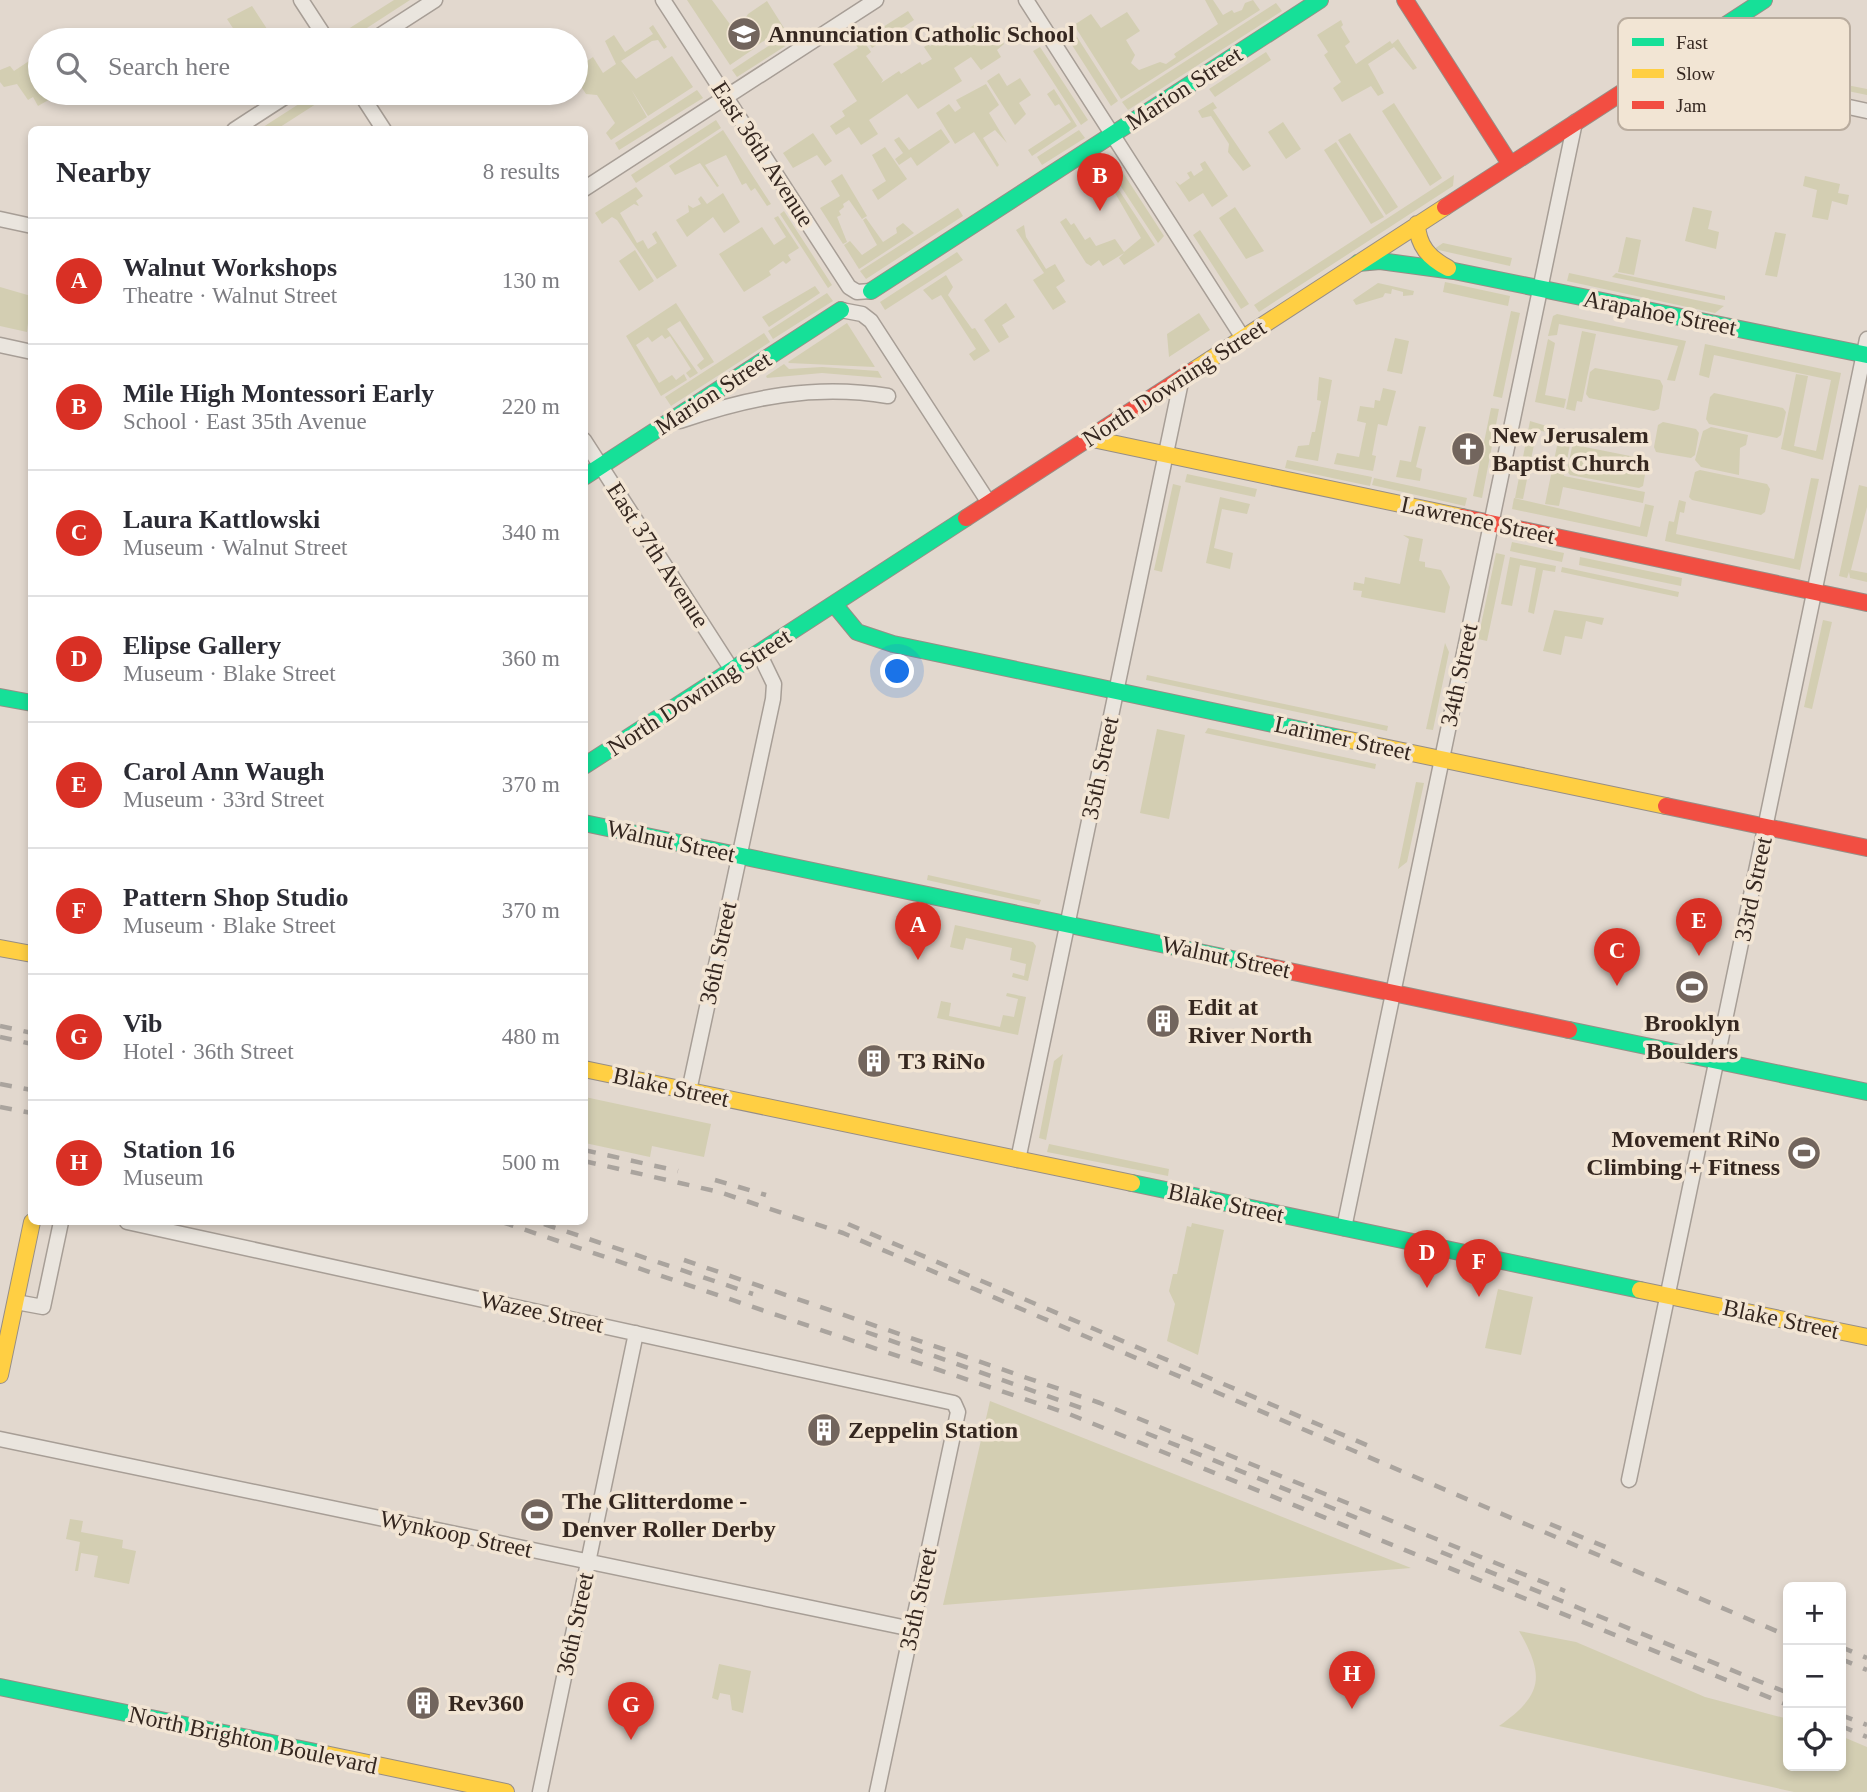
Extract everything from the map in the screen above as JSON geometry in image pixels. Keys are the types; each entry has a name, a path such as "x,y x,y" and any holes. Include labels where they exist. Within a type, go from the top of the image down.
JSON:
{"street":[{"path":"301,0 319,28"},
{"path":"392,28 435,0"},
{"name":"East 36th Avenue","path":"663,0 849,286 857,292 871,291"},
{"path":"588,186 876,0"},
{"path":"1026,0 1243,338"},
{"name":"Marion Street","path":"871,291 1320,0"},
{"path":"1405,0 1510,164"},
{"name":"North Downing Street","path":"1736,18 1764,0"},
{"name":"North Downing Street","path":"588,763 1618,94"},
{"path":"240,126 273,105"},
{"path":"368,105 381,126"},
{"name":"34th Street","path":"1344,1228 1575,122"},
{"path":"0,219 28,225"},
{"path":"1417,224 1416,235 1424,251 1454,271"},
{"name":"Arapahoe Street","path":"1357,263 1380,261 1454,271 1866,349"},
{"path":"841,310 862,314 871,321 989,503"},
{"name":"Marion Street","path":"588,474 841,310"},
{"path":"0,345 28,351"},
{"name":"33rd Street","path":"1629,1480 1866,349"},
{"name":"35th Street","path":"1018,1160 1182,377"},
{"path":"659,428 736,402 774,394 824,390 888,396"},
{"name":"Lawrence Street","path":"1088,438 1867,603"},
{"name":"East 37th Avenue","path":"588,446 732,670"},
{"name":"Larimer Street","path":"834,604 852,628 872,639 1867,848"},
{"name":"36th Street","path":"689,1091 772,699 774,684 759,653"},
{"path":"0,697 28,703"},
{"name":"Walnut Street","path":"588,824 1867,1092"},
{"path":"0,948 28,953"},
{"name":"Blake Street","path":"588,1070 1867,1337"},
{"path":"0,1375 31,1225"},
{"path":"16,1302 43,1307 60,1225"},
{"name":"Wazee Street","path":"141,1225 951,1402 956,1406"},
{"name":"36th Street","path":"540,1792 636,1333"},
{"name":"35th Street","path":"877,1792 958,1412 956,1406"},
{"name":"Wynkoop Street","path":"0,1439 912,1629"},
{"name":"North Brighton Boulevard","path":"0,1687 506,1792"}],"shaded area":[{"path":"394,0 410,0 367,28 350,28"},
{"path":"687,0 712,0 732,27 741,25 748,14 767,1 784,28 756,46 742,26 755,48 730,65"},
{"path":"1205,0 1213,0 1223,15 1232,10 1234,13 1242,10 1245,3 1253,0 1260,10 1121,99 1074,25 1091,14 1101,28 1127,12 1140,31 1126,40 1135,55 1131,63 1139,70 1160,62 1166,64 1176,57 1174,54 1218,24"},
{"path":"1276,3 1282,11 1128,110 1122,102"},
{"path":"252,6 266,28 233,28 227,19"},
{"path":"908,11 914,20 872,48 866,38"},
{"path":"1341,20 1341,27 1350,42 1345,46 1356,64 1390,41 1392,44 1398,39 1417,68 1413,70 1394,47 1368,64 1384,93 1378,96 1371,86 1342,102 1333,88 1341,82 1324,55 1328,52 1317,35"},
{"path":"653,25 667,47 664,49 658,40 652,41 621,61 636,79 672,56 693,87 648,116 631,89 647,117 611,140 606,133 615,123 597,95 588,94 588,60 593,57 603,73 616,64 605,41 614,35 625,52 653,34 649,28"},
{"path":"974,25 984,41 997,32 1004,44 997,50 1001,57 981,70 971,57 954,68 962,81 918,109 907,94 869,120 878,134 861,145 849,127 836,135 830,126 845,116 842,111 857,101 833,64 858,48 856,45 863,40 871,52 866,56 883,80 881,83 899,71 901,74 920,62 922,65 932,59 924,47 928,44 930,46 940,39 944,45"},
{"path":"1070,26 1118,101 1111,106 1063,31"},
{"path":"785,35 790,43 737,77 732,70"},
{"path":"1040,47 1088,120 1081,125 1033,51"},
{"path":"1266,52 1271,60 1215,97 1209,89"},
{"path":"28,62 28,100 17,84 4,87 0,82 0,70 10,66 14,71"},
{"path":"999,73 1007,86 1020,78 1031,95 1019,103 1026,114 1015,125 987,81"},
{"path":"986,84 999,105 989,113 1007,143 995,130 983,138 999,165 997,167 974,132 955,144 936,113 949,104 955,112 961,108 956,100"},
{"path":"1850,86 1867,89 1867,95 1850,91"},
{"path":"1054,89 1077,126 1032,156 1028,150 1071,122 1059,104 1055,106 1047,94"},
{"path":"697,90 703,98 619,150 615,143"},
{"path":"1213,102 1217,108 1213,110 1251,166 1243,171 1228,152 1229,144 1211,116 1202,118 1198,111"},
{"path":"1394,103 1442,178 1430,186 1382,111"},
{"path":"297,105 314,105 282,126 265,126"},
{"path":"716,120 721,128 636,183 631,175"},
{"path":"1283,122 1301,149 1286,159 1268,132"},
{"path":"941,129 950,142 917,166 911,157 899,165 895,159 903,153 894,140 899,137 909,150"},
{"path":"723,130 771,204 767,206 755,188 751,191 746,183 742,185 726,155 705,165 719,186 717,187 700,163 675,175 669,166"},
{"path":"1079,130 1085,138 1042,165 1037,157"},
{"path":"813,133 832,161 825,166 817,155 793,168 783,153"},
{"path":"1350,133 1398,207 1386,215 1338,140"},
{"path":"1336,142 1384,217 1371,224 1324,150"},
{"path":"885,147 907,179 878,200 872,190 886,181 872,155"},
{"path":"1205,161 1228,196 1212,207 1203,193 1189,202 1175,181 1180,185 1190,178 1187,173 1191,171 1194,176 1203,170 1200,164"},
{"path":"1118,165 1164,236 1158,243 1110,170"},
{"path":"1107,172 1155,245 1124,265 1119,258 1124,253 1103,266 1099,260 1091,266 1086,263 1060,222 1066,218 1071,225 1074,223 1085,240 1090,237 1096,246 1115,239 1124,252 1141,238 1111,186 1105,190 1101,183 1092,188 1089,183"},
{"path":"842,174 867,216 862,219 849,200 843,204 844,207 839,211 841,215 837,217 847,242 843,244 820,208 840,196 831,181"},
{"path":"1454,175 1453,186 1259,312 1254,305"},
{"path":"1805,176 1840,184 1838,193 1849,195 1847,205 1832,201 1828,220 1812,217 1817,190 1803,186"},
{"path":"636,187 643,196 636,201 639,206 634,204 620,213 637,243 643,240 648,249 657,243 652,234 656,231 677,266 657,279 617,220 612,217 602,224 595,213"},
{"path":"723,193 740,222 724,233 713,217 687,237 676,220 689,212 688,205 693,208 701,204 698,199 701,196 707,204"},
{"path":"1235,207 1264,251 1246,259 1219,218"},
{"path":"1693,207 1712,211 1708,229 1719,232 1716,249 1685,241"},
{"path":"958,208 963,216 866,279 860,271"},
{"path":"784,211 832,285 828,288 780,214"},
{"path":"778,216 799,248 788,255 791,260 786,264 783,261 769,271 771,275 744,292 719,254 762,227 774,245 786,237 774,218"},
{"path":"866,218 883,242 897,233 896,228 903,223 914,233 859,269 844,245 850,241 862,255 877,245 863,220"},
{"path":"1024,225 1026,237 1046,269 1055,264 1065,281 1056,287 1066,302 1053,310 1033,280 1044,273 1016,230"},
{"path":"1200,230 1249,304 1241,309 1193,235"},
{"path":"1775,232 1786,234 1777,277 1765,275"},
{"path":"1626,237 1641,240 1634,275 1618,272"},
{"path":"1443,243 1512,258 1510,266 1434,249"},
{"path":"635,250 654,281 639,291 619,261"},
{"path":"957,252 963,260 885,310 880,302"},
{"path":"1569,273 1724,306 1715,313 1567,281"},
{"path":"1616,273 1725,296 1725,300 1612,277"},
{"path":"946,275 953,287 948,295 990,351 974,361 969,354 976,349 941,295 932,300 923,290"},
{"path":"1445,282 1510,296 1508,306 1443,292"},
{"path":"1378,283 1414,291 1413,295 1403,296 1403,292 1392,289 1391,294 1385,293 1383,297 1356,305 1353,300"},
{"path":"815,286 820,293 769,327 762,317"},
{"path":"0,287 28,295 27,332 0,326"},
{"path":"827,293 833,301 773,339 768,331"},
{"path":"676,303 714,362 701,370 697,365 704,359 680,321 667,329 698,373 690,378 686,373 691,369 670,336 665,339 662,335 652,342 648,337 636,345 659,383 672,375 676,380 684,374 687,380 661,396 626,336"},
{"path":"1006,303 1015,317 1002,325 1009,337 999,343 984,320"},
{"path":"1511,311 1520,313 1502,398 1493,396"},
{"path":"1199,313 1210,330 1169,357 1167,334"},
{"path":"1557,314 1686,341 1675,381 1667,380 1678,346 1559,324 1557,335 1548,336 1553,316"},
{"path":"847,323 875,367 788,362"},
{"path":"1582,331 1596,334 1582,402 1577,401 1575,411 1566,409"},
{"path":"764,333 770,342 671,406 665,397"},
{"path":"1395,338 1409,341 1402,374 1387,371"},
{"path":"1548,339 1555,343 1545,395 1566,399 1564,408 1535,402"},
{"path":"1705,344 1841,373 1823,460 1781,449 1796,374 1808,376 1794,446 1816,451 1831,380 1714,355 1709,378 1699,375"},
{"path":"784,364 789,369 822,367 878,371 882,378 822,373 767,378 766,376"},
{"path":"1595,368 1660,380 1663,386 1659,409 1654,411 1589,398 1586,394 1590,372"},
{"path":"1319,377 1332,380 1318,461 1295,457 1298,446 1309,445 1312,432 1315,432 1321,401 1317,400"},
{"path":"1383,388 1396,391 1387,426 1378,424 1372,455 1376,456 1373,471 1334,464 1337,453 1359,457 1366,423 1357,421 1360,406 1374,408 1375,400 1380,401"},
{"path":"1714,393 1783,408 1786,412 1781,435 1777,438 1709,424 1706,419 1710,397"},
{"path":"1491,408 1499,409 1482,498 1473,496"},
{"path":"1530,421 1573,434 1571,442 1559,440 1560,435 1537,430 1523,499 1515,498"},
{"path":"1663,422 1696,429 1699,433 1695,455 1691,458 1656,452 1654,447 1658,425"},
{"path":"1419,426 1426,427 1416,467 1422,469 1420,481 1396,477 1400,460 1411,462"},
{"path":"1711,427 1748,435 1746,445 1740,448 1739,475 1701,467 1695,460 1703,431"},
{"path":"1558,441 1570,444 1564,476 1645,492 1643,503 1563,487 1559,506 1545,504"},
{"path":"1575,445 1645,459 1647,463 1643,486 1639,488 1570,475 1567,471 1572,447"},
{"path":"1287,460 1372,477 1370,486 1285,468"},
{"path":"1700,470 1767,484 1770,489 1765,512 1761,515 1692,500 1689,497 1695,472"},
{"path":"1187,474 1257,489 1255,497 1185,482"},
{"path":"1374,478 1467,498 1465,506 1372,485"},
{"path":"1811,478 1819,479 1800,570 1665,541 1669,521 1674,522 1679,500 1686,502 1684,513 1680,512 1676,534 1794,559"},
{"path":"1173,484 1181,486 1162,572 1154,570"},
{"path":"1859,485 1867,487 1867,507 1851,570 1867,573 1867,582 1850,578 1849,572 1847,578 1839,576"},
{"path":"1220,497 1250,504 1247,514 1222,509 1214,548 1233,553 1230,569 1206,563"},
{"path":"1514,498 1640,527 1645,504 1654,506 1647,537 1512,509"},
{"path":"1403,535 1423,539 1419,561 1425,562 1425,567 1441,570 1450,587 1445,613 1361,597 1362,591 1353,590 1354,582 1364,584 1365,577 1400,584 1409,539"},
{"path":"1512,542 1564,553 1562,562 1510,551"},
{"path":"1496,553 1505,555 1487,641 1478,639"},
{"path":"1510,557 1556,566 1555,572 1543,570 1534,614 1528,612 1536,568 1520,565 1512,606 1501,604"},
{"path":"1580,557 1682,578 1681,586 1579,565"},
{"path":"1562,567 1679,592 1678,597 1561,572"},
{"path":"1554,610 1604,618 1602,625 1586,621 1582,639 1565,636 1561,655 1543,651"},
{"path":"1823,620 1832,622 1812,709 1804,707"},
{"path":"1445,643 1449,652 1433,730 1426,729"},
{"path":"1147,675 1388,726 1387,731 1146,680"},
{"path":"1208,728 1376,764 1375,769 1205,733"},
{"path":"1157,729 1185,735 1169,819 1140,813"},
{"path":"1416,782 1424,783 1407,862 1398,869"},
{"path":"928,875 1041,900 1039,905 927,880"},
{"path":"955,925 1033,942 1036,946 1028,981 1012,977 1013,973 1024,976 1026,964 1010,960 1012,948 966,938 963,950 950,947"},
{"path":"1007,993 1026,997 1018,1035 937,1018 941,1001 951,1003 949,1016 1000,1027 1003,1015 1014,1017 1018,999 1006,996"},
{"path":"1063,1054 1046,1140 1039,1138 1054,1061"},
{"path":"588,1098 711,1124 704,1157 652,1146 650,1157 588,1144"},
{"path":"1049,1144 1169,1169 1168,1176 1047,1152"},
{"path":"1192,1223 1224,1230 1198,1355 1167,1341 1175,1304 1169,1291 1173,1274 1177,1274 1187,1226 1191,1227"},
{"path":"1498,1289 1533,1297 1521,1355 1485,1348"},
{"path":"990,1401 1411,1568 943,1605"},
{"path":"70,1519 83,1521 81,1532 123,1540 122,1548 136,1551 129,1584 94,1577 98,1556 81,1553 78,1571 75,1571 80,1542 66,1539"},
{"path":"1519,1631 1576,1642 1705,1697 1783,1718 1783,1771 1846,1771 1846,1738 1867,1747 1867,1792 1794,1792 1499,1726 1514,1715 1532,1694 1536,1673"},
{"path":"719,1664 751,1671 743,1713 732,1710 730,1695 720,1693 718,1700 712,1698"}],"railway":[{"path":"0,1026 28,1032"},
{"path":"0,1037 28,1043"},
{"path":"0,1084 28,1089"},
{"path":"0,1107 28,1112"},
{"path":"588,1151 678,1171"},
{"path":"588,1162 719,1192 843,1233 1783,1634"},
{"path":"715,1180 766,1195"},
{"path":"848,1224 1376,1449"},
{"path":"511,1225 1069,1414 1783,1703"},
{"path":"547,1225 753,1294"},
{"path":"684,1260 1100,1403 1565,1591"},
{"path":"866,1332 1087,1410"},
{"path":"1146,1433 1357,1518"},
{"path":"1550,1524 1608,1548"},
{"path":"1441,1552 1783,1691"},
{"path":"1846,1649 1867,1658"},
{"path":"1846,1661 1867,1670"},
{"path":"1846,1717 1867,1725"},
{"path":"1846,1728 1867,1737"}],"traffic: fast":[{"path":"871,291 1320,0"},
{"path":"1736,18 1764,0"},
{"path":"1358,263 1380,261 1454,271 1867,355"},
{"path":"588,474 841,310"},
{"path":"588,763 966,518"},
{"path":"834,604 857,632 893,644 1340,738"},
{"path":"0,697 28,702"},
{"path":"588,824 1256,964"},
{"path":"1569,1030 1867,1092"},
{"path":"1132,1183 1640,1290"},
{"path":"0,1687 325,1754"}],"traffic: slow":[{"path":"1194,370 1445,207"},
{"path":"1417,224 1422,245 1435,260 1448,268"},
{"path":"1088,438 1462,517"},
{"path":"1340,738 1666,806"},
{"path":"0,948 28,953"},
{"path":"588,1070 1132,1183"},
{"path":"0,1375 31,1225"},
{"path":"1640,1290 1867,1337"},
{"path":"325,1754 506,1792"}],"traffic: jam":[{"path":"1405,0 1510,164"},
{"path":"1445,207 1618,95"},
{"path":"966,518 1194,370"},
{"path":"1462,517 1867,603"},
{"path":"1666,806 1867,848"},
{"path":"1256,964 1569,1030"}],"place":[{"name":"Annunciation Catholic School","path":"744,34"},
{"name":"Mile High Montessori Early","path":"1100,211"},
{"name":"New Jerusalem Baptist Church","path":"1468,449"},
{"name":"Carol Ann Waugh","path":"1699,956"},
{"name":"Walnut Workshops","path":"918,960"},
{"name":"Laura Kattlowski","path":"1617,986"},
{"name":"Brooklyn Boulders","path":"1692,987"},
{"name":"Edit at River North","path":"1163,1021"},
{"name":"T3 RiNo","path":"874,1061"},
{"name":"Movement RiNo Climbing + Fitness","path":"1804,1153"},
{"name":"Elipse Gallery","path":"1427,1288"},
{"name":"Pattern Shop Studio","path":"1479,1297"},
{"name":"Zeppelin Station","path":"824,1430"},
{"name":"The Glitterdome - Denver Roller Derby","path":"537,1515"},
{"name":"Rev360","path":"423,1703"},
{"name":"Station 16","path":"1352,1709"},
{"name":"Vib","path":"631,1740"}]}
